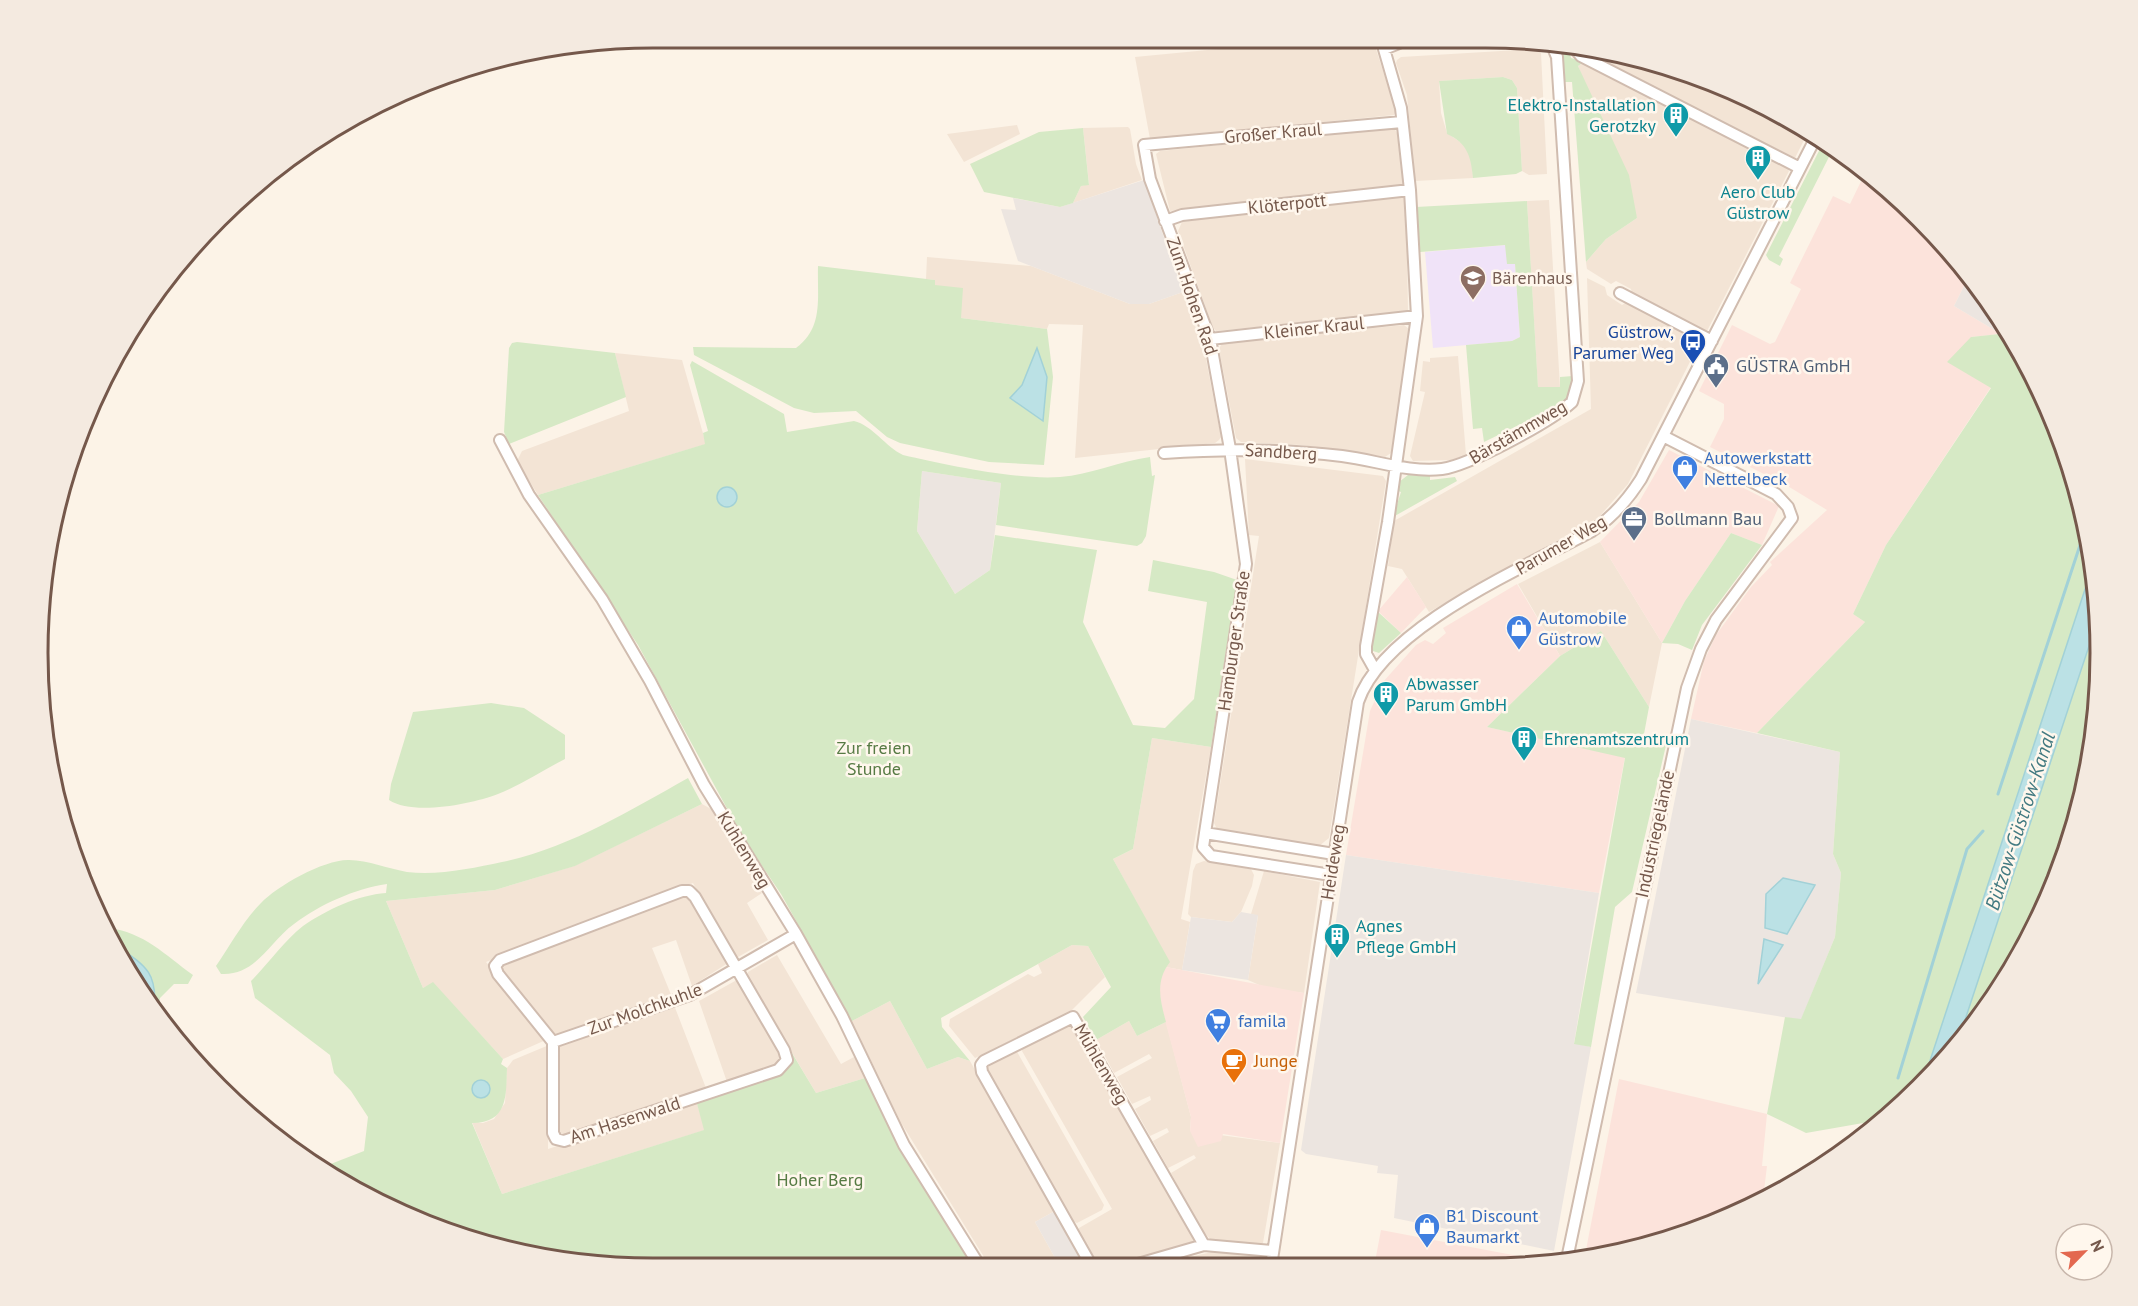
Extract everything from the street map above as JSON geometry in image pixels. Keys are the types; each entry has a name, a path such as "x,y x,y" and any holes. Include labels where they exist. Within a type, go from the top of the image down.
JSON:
{"street":[{"path":"1375,670 1366,654 1366,645 1397,465 1417,316 1410,190 1397,91 1384,49 1386,48"},
{"name":"Bärstämmweg","path":"1397,465 1415,469 1442,469 1473,460 1572,402 1578,381 1555,52"},
{"path":"1581,56 1800,168"},
{"name":"Großer Kraul","path":"1144,145 1402,122"},
{"name":"Parumer Weg","path":"1375,670 1426,623 1592,531 1612,517 1641,480 1812,144"},
{"name":"Zum Hohen Rad","path":"1144,145 1150,178 1210,339 1230,449"},
{"name":"Klöterpott","path":"1165,221 1182,215 1410,190"},
{"path":"1620,293 1712,341"},
{"name":"Kleiner Kraul","path":"1210,339 1417,316"},
{"name":"Industriegelände","path":"1568,1252 1687,688 1716,620 1792,518 1788,507 1776,494 1663,436"},
{"name":"Kuhlenweg","path":"500,440 529,495 602,599 650,681 704,785 796,934 842,1016 904,1145 975,1258"},
{"name":"Sandberg","path":"1164,453 1230,449 1319,453 1397,465"},
{"name":"Hamburger Straße","path":"1205,833 1246,564 1230,449"},
{"name":"Heideweg","path":"1272,1258 1358,702 1365,683 1375,670"},
{"path":"1331,875 1211,856 1203,847 1205,833 1334,854"},
{"name":"Am Hasenwald","path":"682,891 689,891 695,897 736,969 784,1050 787,1060 778,1070 564,1141 556,1139 553,1133 553,1042 498,974 495,966 500,960 682,891"},
{"name":"Zur Molchkuhle","path":"553,1042 690,994 796,934"},
{"name":"Mühlenweg","path":"1087,1258 982,1072 981,1065 984,1061 1073,1017 1204,1245"},
{"path":"1159,1258 1204,1245 1273,1251"}],"shaded area":[{"path":"1228,48 1376,48 1396,111 1394,115 1150,139 1135,57"},
{"path":"1528,49 1541,53 1547,174 1529,175 1522,171 1517,88 1512,80 1503,77 1439,81 1441,113 1447,133 1466,146 1472,162 1473,178 1415,181 1407,95 1396,63 1401,57"},
{"path":"1598,59 1679,80 1753,110 1804,139 1795,158"},
{"path":"1584,62 1785,164 1789,171 1706,333 1632,294 1631,289 1616,281 1611,284 1587,269 1586,262 1606,239 1637,218 1578,66"},
{"path":"1017,125 1020,134 964,162 947,134"},
{"path":"1128,127 1142,180 1073,203 1081,186 1089,184 1083,128"},
{"path":"1394,128 1397,133 1403,185 1399,188 1170,211 1156,154 1160,151"},
{"path":"1144,180 1183,292 1149,304 1130,304 1018,261 1001,209 1016,210 1013,198 1060,207"},
{"path":"1862,180 1913,225 1965,285 1954,306 1999,334 1971,337 1991,387 1886,545 1853,614 1865,622 1757,733 1691,719 1704,661 1716,635 1751,587 1772,565 1770,562 1827,510 1786,485 1710,447 1724,419 1724,404 1699,391 1732,325 1770,344 1775,342 1801,289 1790,283 1833,196 1850,204"},
{"path":"1401,194 1404,197 1408,312 1216,331 1213,328 1178,231 1182,222 1282,207"},
{"path":"1549,200 1560,387 1538,388 1527,201"},
{"name":"Bärenhaus","path":"1506,245 1515,263 1520,337 1512,341 1433,348 1425,252"},
{"path":"927,257 1031,266 1130,304 1149,304 1183,292 1205,354 1221,437 1215,443 1075,458 1083,325 1049,324 1047,329 961,318 935,285 935,280 926,279"},
{"path":"1587,278 1605,287 1607,295 1622,305 1627,302 1701,340 1628,484 1598,518 1429,612 1402,569 1388,566 1394,521 1591,409"},
{"path":"1965,285 1997,332 1954,306"},
{"path":"1404,325 1410,330 1391,453 1385,457 1301,445 1241,442 1236,438 1219,349 1222,343"},
{"path":"615,353 682,360 706,444 538,495 517,461 522,451 629,411"},
{"path":"1458,356 1466,455 1451,460 1413,461 1410,456 1425,392 1420,391 1423,361 1430,362 1430,358"},
{"path":"1669,450 1779,506 1762,545 1731,533 1685,601 1662,643 1600,542 1639,502"},
{"path":"1245,459 1383,476 1386,481 1329,838 1319,846 1217,829 1214,823 1259,536 1249,535"},
{"path":"922,471 1001,483 990,570 955,594 917,531"},
{"path":"1600,542 1662,643 1649,707 1601,631 1560,656 1518,584"},
{"path":"1407,577 1426,607 1401,633 1378,611"},
{"path":"1517,584 1560,656 1487,727 1625,757 1599,893 1346,855 1370,711 1383,682 1416,645 1425,640 1433,644 1446,633 1443,628"},
{"path":"1691,719 1840,752 1833,854 1841,873 1835,937 1801,1020 1636,993"},
{"path":"1152,738 1211,747 1181,919 1190,922 1182,970 1166,967 1169,962 1113,859 1133,849"},
{"path":"702,804 711,809 762,893 747,903 768,940 738,957 734,956 693,883 486,962 548,1039 503,1059 433,983 423,988 386,901 495,890 574,866"},
{"path":"1346,855 1599,893 1574,1043 1591,1047 1554,1251 1394,1218 1398,1175 1377,1173 1378,1166 1306,1154 1301,1150"},
{"path":"1204,861 1251,869 1254,875 1241,912 1232,922 1191,917 1188,914 1193,871 1196,864"},
{"path":"1264,871 1320,882 1304,993 1266,988 1248,980 1258,916 1251,914"},
{"path":"683,895 691,898 728,963 692,986 676,940 652,948 672,997 557,1036 501,972 503,964"},
{"path":"1241,912 1258,915 1248,980 1182,970 1191,917 1232,922"},
{"path":"1072,945 1088,946 1105,977 1071,1011 975,1058 949,1026 950,1019 1028,974 1034,977 1042,973 1038,964"},
{"path":"777,955 841,1064 854,1057 865,1078 816,1093 747,977 748,972"},
{"path":"1166,967 1304,993 1280,1143 1223,1134 1221,1141 1198,1147 1190,1131 1191,1117 1160,1002 1159,980"},
{"path":"739,981 783,1055 780,1065 727,1082 699,1001"},
{"path":"890,1001 927,1069 958,1057 970,1061 1053,1212 1035,1222 1055,1258 985,1258 900,1121 852,1021"},
{"path":"674,1005 706,1088 566,1135 559,1133 557,1129 558,1048 560,1044"},
{"path":"1129,1021 1137,1036 1166,1022 1191,1117 1190,1131 1280,1143 1263,1243 1259,1245 1211,1240 1199,1227 1171,1173 1196,1158 1194,1155 1168,1168 1153,1141 1169,1132 1167,1128 1150,1136 1135,1109 1151,1100 1150,1096 1132,1104 1117,1077 1152,1058 1149,1054 1114,1073 1096,1040"},
{"path":"1068,1024 1072,1026 1194,1240 1194,1245 1143,1258 1093,1258 1078,1232 1079,1228 1112,1209 1022,1051 1023,1046"},
{"path":"549,1045 548,1149 696,1100 705,1130 502,1194 472,1122 483,1123 494,1119 505,1103 507,1068 513,1060"},
{"path":"1016,1050 1104,1205 1102,1210 1077,1223 1072,1221 986,1069 988,1064"},
{"path":"1619,1079 1767,1114 1762,1166 1767,1166 1764,1190 1717,1212 1679,1226 1586,1249"},
{"path":"1055,1211 1080,1256 1055,1258 1035,1222"},
{"path":"1381,1230 1524,1257 1485,1258 1376,1258"},
{"path":"1212,1252 1259,1258 1185,1258"}],"green space":[{"path":"1562,53 1570,54 1571,58 1584,62 1578,66 1629,175 1637,218 1606,239 1586,262 1572,82 1565,82"},
{"path":"1503,77 1512,80 1517,88 1522,171 1516,174 1473,178 1467,151 1447,134 1439,81"},
{"path":"1083,128 1089,185 1081,186 1073,203 1060,207 984,192 970,164 1039,132"},
{"path":"1820,149 1829,156 1779,256 1783,259 1780,266 1769,260 1766,255"},
{"path":"1527,201 1538,387 1560,387 1560,377 1573,376 1572,386 1565,401 1553,411 1530,425 1525,422 1484,442 1482,428 1473,429 1466,345 1512,341 1520,337 1515,264 1507,264 1505,245 1420,252 1416,207"},
{"path":"818,266 935,280 935,285 963,288 961,318 1047,329 1053,377 1044,465 989,462 900,443 887,437 856,411 814,413 794,408 694,355 693,347 796,348 805,340 815,321 818,300"},
{"path":"1999,334 2028,385 2044,421 2069,496 2086,586 1929,1064 1866,1122 1806,1133 1767,1114 1785,1017 1801,1019 1835,937 1841,873 1833,854 1840,752 1757,733 1865,622 1853,614 1886,545 1991,388 1947,362 1971,337"},
{"path":"512,343 615,353 626,397 509,444 504,432 509,348"},
{"name":"Zur freien Stunde","path":"692,361 784,414 787,432 854,421 867,427 903,455 981,471 1023,476 1071,476 1150,457 1152,476 1155,475 1146,536 1137,546 996,525 1001,483 922,471 917,531 955,594 990,570 995,535 1097,550 1083,622 1133,725 1165,728 1194,699 1207,602 1148,591 1153,560 1214,572 1237,580 1211,747 1152,738 1133,849 1113,859 1170,962 1162,976 1160,991 1166,1022 1137,1036 1129,1021 1096,1040 1083,1017 1111,987 1088,946 1072,945 941,1018 942,1027 970,1061 958,1057 927,1069 890,1001 852,1021 781,894 742,836 638,645 538,495 705,444 703,433 708,431 690,365"},
{"path":"1408,475 1430,476 1430,480 1455,477 1457,481 1393,517 1401,492 1398,491 1399,482"},
{"path":"1731,533 1762,545 1702,625 1692,650 1678,644 1662,643 1685,601"},
{"path":"1377,611 1401,633 1379,653 1373,651 1371,645"},
{"path":"1601,631 1649,707 1644,734 1667,741 1632,892 1615,907 1591,1047 1574,1044 1625,758 1487,727 1560,656"},
{"path":"2090,644 2089,693 2085,732 2069,810 2058,847 2028,921 2009,956 1963,1024"},
{"path":"491,703 524,708 565,735 565,759 507,790 458,805 412,807 389,800 391,784 413,712"},
{"name":"Hoher Berg","path":"688,778 702,804 575,866 495,890 386,901 423,988 433,982 503,1059 501,1064 507,1068 505,1098 499,1113 484,1122 472,1123 502,1194 704,1130 696,1100 780,1073 788,1068 792,1053 816,1093 865,1078 899,1146 970,1258 653,1258 574,1253 496,1237 459,1226 385,1196 330,1164 364,1151 368,1117 351,1091 334,1073 330,1055 255,998 251,981 303,926 343,904 386,893 387,884 350,894 315,910 285,931 253,964 244,970 221,974 216,966 254,910 278,889 327,864 356,860 419,873 467,869 527,856 551,848"},
{"path":"114,929 143,939 193,975 188,984 174,984 160,998 160,1002"}],"water":[{"path":"1037,348 1047,377 1043,421 1010,398 1022,385"},
{"path":"723,487 731,487 737,493 737,501 731,507 723,507 717,501 717,493"},
{"name":"Bützow-Güstrow-Kanal","path":"2086,586 2090,644 1964,1022 1929,1064"},
{"path":"1783,878 1815,885 1787,934 1765,928 1766,894"},
{"path":"1764,939 1783,945 1758,984"},
{"path":"127,953 143,965 154,987 155,996"},
{"path":"481,1080 487,1083 490,1089 487,1095 481,1098 475,1095 472,1089 475,1083"}],"waterway":[{"path":"1998,794 2080,546"},
{"path":"1898,1078 1967,849 1983,831"}],"place":[{"name":"Elektro-Installation Gerotzky","path":"1676,138"},
{"name":"Aero Club Güstrow","path":"1758,181"},
{"name":"Bärenhaus","path":"1473,301"},
{"name":"Güstrow, Parumer Weg","path":"1693,365"},
{"name":"GÜSTRA GmbH","path":"1716,389"},
{"name":"Autowerkstatt Nettelbeck","path":"1685,491"},
{"name":"Bollmann Bau","path":"1634,542"},
{"name":"Automobile Güstrow","path":"1519,651"},
{"name":"Abwasser Parum GmbH","path":"1386,717"},
{"name":"Ehrenamtszentrum","path":"1524,762"},
{"name":"Agnes Pflege GmbH","path":"1337,959"},
{"name":"famila","path":"1218,1044"},
{"name":"Junge","path":"1234,1084"},
{"name":"B1 Discount Baumarkt","path":"1427,1249"}]}
